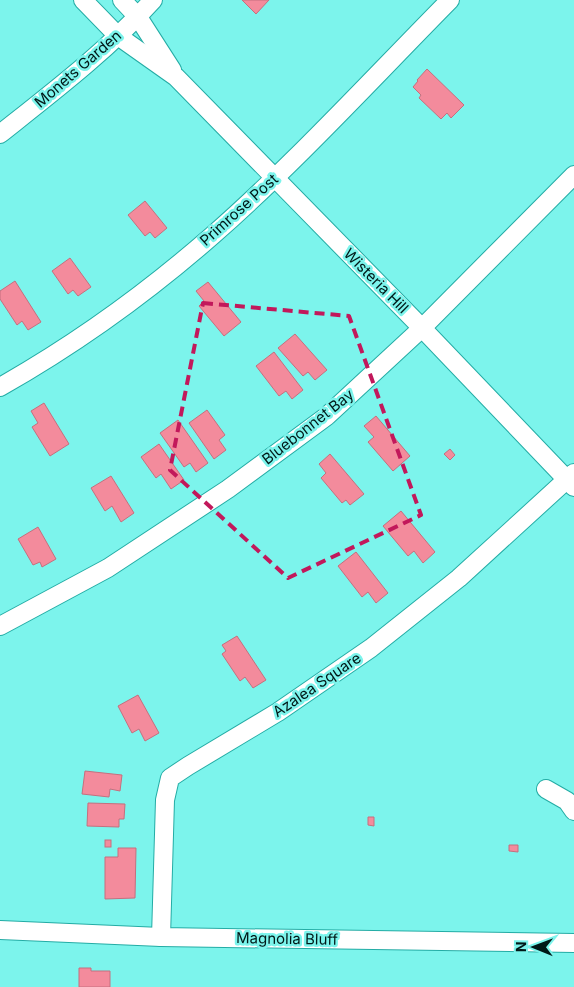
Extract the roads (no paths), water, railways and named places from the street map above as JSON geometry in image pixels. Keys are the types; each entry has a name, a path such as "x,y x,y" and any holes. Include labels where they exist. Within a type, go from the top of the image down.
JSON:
{"street":[{"name":"Wisteria Hill","path":"83,0 118,36 176,77 572,480"},
{"name":"Wisteria Hill","path":"122,0 138,17 176,77"},
{"name":"Monets Garden","path":"0,134 118,36 153,0"},
{"name":"Primrose Post","path":"0,387 30,370 130,302 213,236 274,178 450,0"},
{"name":"Bluebonnet Bay","path":"0,626 108,568 228,488 326,416 422,328 574,175"},
{"name":"Azalea Square","path":"161,937 166,800 170,778 278,712 371,648 459,578 572,480"},
{"path":"546,789 567,801 574,812"},
{"name":"Magnolia Bluff","path":"0,930 161,937 574,943"}]}
